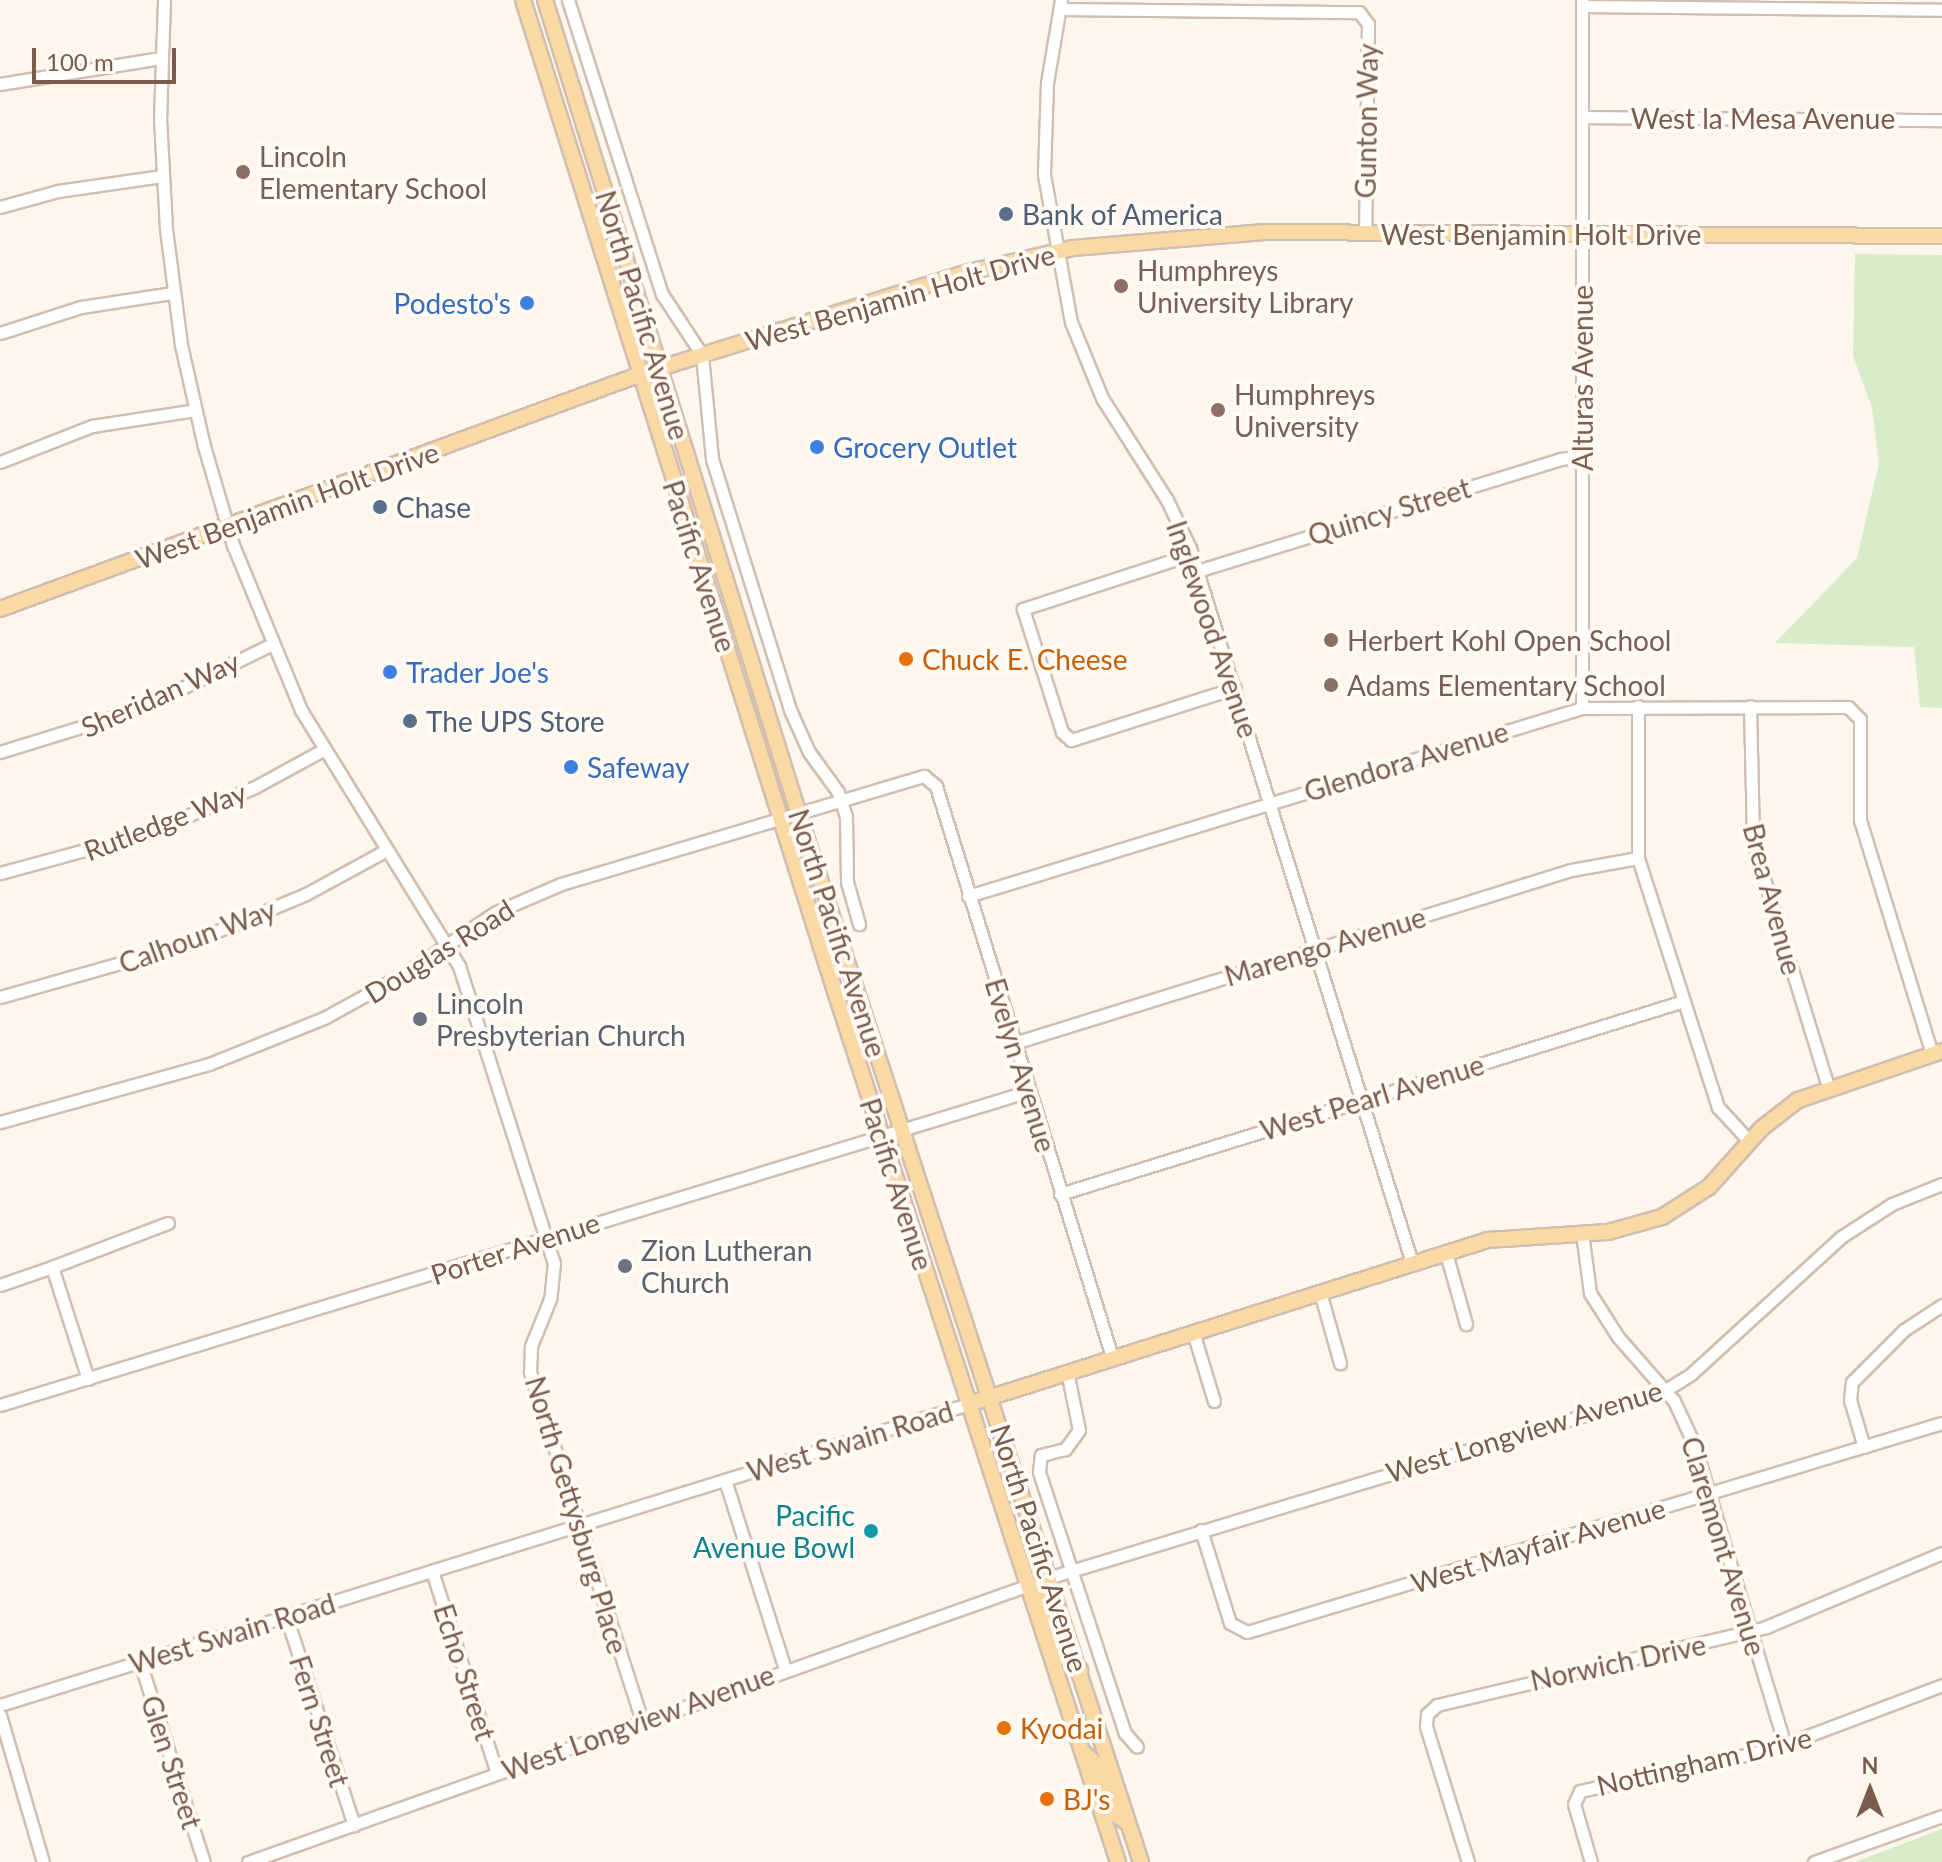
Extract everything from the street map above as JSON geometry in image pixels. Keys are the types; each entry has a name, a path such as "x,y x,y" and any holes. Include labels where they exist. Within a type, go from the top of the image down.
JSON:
{"main road":[{"name":"Pacific Avenue","path":"523,0 880,1133 1118,1862"},
{"name":"North Pacific Avenue","path":"545,0 799,815 1051,1577 1141,1862"},
{"name":"West Benjamin Holt Drive","path":"0,609 641,374 969,272 1056,252 1208,233 1942,236"},
{"name":"West Swain Road","path":"969,1404 1503,1237 1634,1227 1686,1204 1798,1100 1828,1087 1937,1052"},
{"path":"1008,1520 1020,1531 1035,1569 1051,1577"},
{"path":"1029,1585 1043,1592 1063,1655 1080,1671"},
{"path":"1083,1752 1097,1765 1112,1812 1128,1823"}],"street":[{"name":"North Gettysburg Place","path":"164,0 160,58 162,176 173,293 195,410 228,526 272,644 323,750 385,851 448,943 548,1239 554,1279 531,1346 530,1372 642,1721"},
{"path":"568,0 662,294 702,355 706,431 721,488 797,727 842,802 845,868 859,924"},
{"path":"1582,3 1942,10"},
{"name":"Alturas Avenue","path":"1582,3 1582,708"},
{"name":"Gunton Way","path":"1061,4 1359,12 1368,24 1365,233"},
{"name":"Inglewood Avenue","path":"1061,4 1044,129 1056,252 1087,365 1167,500 1192,554 1412,1263"},
{"path":"0,84 160,58"},
{"name":"West la Mesa Avenue","path":"1584,117 1942,120"},
{"path":"0,207 58,191 162,176"},
{"path":"0,333 81,307 173,293"},
{"path":"0,462 92,426 195,410"},
{"name":"Quincy Street","path":"1197,571 1582,456"},
{"path":"1192,554 1023,609 1062,732 1071,740 1235,688"},
{"name":"Sheridan Way","path":"0,752 139,709 272,644"},
{"path":"1638,706 1638,858 1718,1107 1750,1142"},
{"name":"Glendora Avenue","path":"968,896 1582,708 1750,706 1854,711 1860,719 1860,820 1937,1052"},
{"name":"Brea Avenue","path":"1750,706 1753,843 1828,1087"},
{"name":"Rutledge Way","path":"0,873 147,833 255,787 323,750"},
{"name":"Douglas Road","path":"0,1122 162,1079 269,1041 361,1000 496,912 561,884 926,777"},
{"name":"Evelyn Avenue","path":"926,777 936,786 1112,1357"},
{"name":"Calhoun Way","path":"0,997 184,945 306,894 385,851"},
{"name":"Marengo Avenue","path":"1014,1043 1571,870 1638,858"},
{"name":"West Pearl Avenue","path":"1060,1194 1684,1001"},
{"name":"Porter Avenue","path":"0,1405 548,1239 880,1133 1029,1091"},
{"name":"West Longview Avenue","path":"1051,1577 1664,1391 1691,1374 1841,1237 1892,1204 1942,1184"},
{"path":"0,1285 168,1223"},
{"name":"Claremont Avenue","path":"1582,1233 1583,1272 1590,1293 1606,1320 1681,1412 1710,1495 1785,1745"},
{"path":"1446,1253 1466,1324"},
{"path":"52,1267 88,1379"},
{"path":"1320,1292 1340,1363"},
{"path":"1864,1447 1850,1400 1852,1382 1904,1330 1942,1305"},
{"path":"1193,1332 1214,1401"},
{"path":"1067,1371 1079,1430 1065,1449 1041,1455 1038,1463 1125,1733 1137,1747"},
{"name":"West Swain Road","path":"0,1705 969,1404"},
{"name":"West Mayfair Avenue","path":"1201,1530 1230,1623 1242,1633 1942,1423"},
{"path":"725,1480 785,1669"},
{"name":"Norwich Drive","path":"1468,1862 1426,1726 1427,1714 1437,1705 1547,1675 1750,1631 1942,1553"},
{"name":"Echo Street","path":"432,1571 497,1773"},
{"name":"West Longview Avenue","path":"248,1862 1029,1585"},
{"name":"Fern Street","path":"286,1616 354,1825"},
{"name":"Glen Street","path":"140,1662 204,1862"},
{"name":"Nottingham Drive","path":"1591,1862 1574,1804 1580,1791 1785,1745 1942,1685"},
{"path":"0,1715 43,1862"},
{"path":"1817,1862 1942,1816"}],"green space":[{"path":"1855,254 1942,255 1942,708 1920,707 1914,647 1775,643 1857,558 1879,463 1872,408 1853,356"},
{"path":"1942,1829 1942,1862 1855,1862"}],"place":[{"name":"Lincoln Elementary School","path":"243,172"},
{"name":"Bank of America","path":"1006,214"},
{"name":"Humphreys University Library","path":"1121,286"},
{"name":"Podesto's","path":"527,303"},
{"name":"Humphreys University","path":"1218,410"},
{"name":"Grocery Outlet","path":"817,447"},
{"name":"Chase","path":"380,507"},
{"name":"Herbert Kohl Open School","path":"1331,640"},
{"name":"Chuck E. Cheese","path":"906,659"},
{"name":"Trader Joe's","path":"390,672"},
{"name":"Adams Elementary School","path":"1331,685"},
{"name":"The UPS Store","path":"410,721"},
{"name":"Safeway","path":"571,767"},
{"name":"Lincoln Presbyterian Church","path":"420,1019"},
{"name":"Zion Lutheran Church","path":"625,1266"},
{"name":"Pacific Avenue Bowl","path":"871,1531"},
{"name":"Kyodai","path":"1004,1728"},
{"name":"BJ's","path":"1047,1799"}]}
